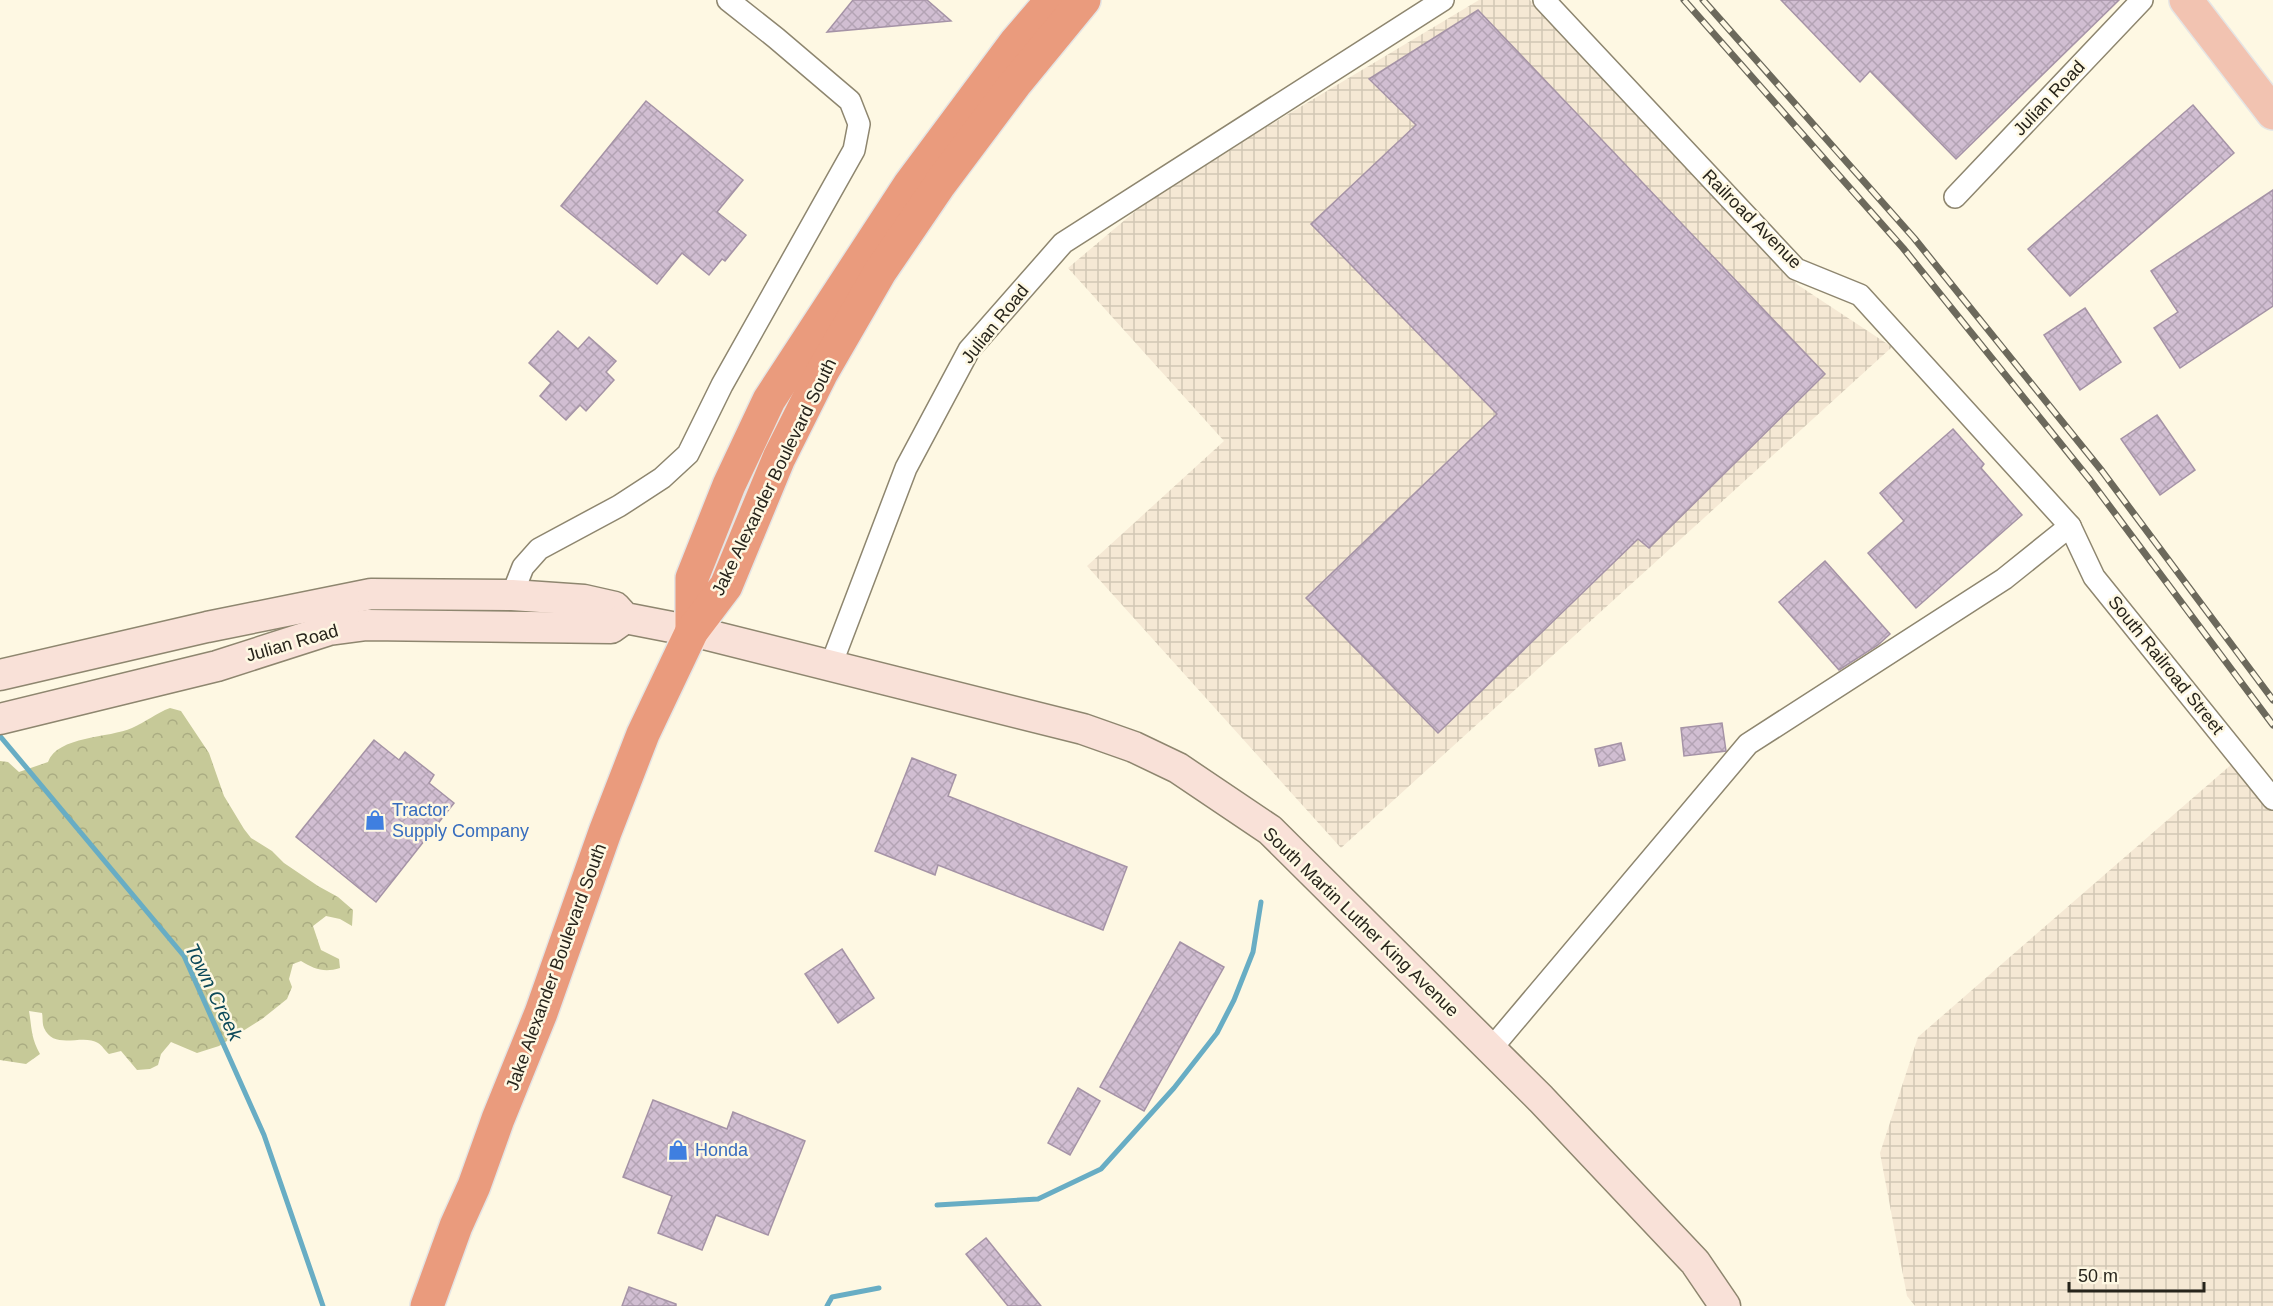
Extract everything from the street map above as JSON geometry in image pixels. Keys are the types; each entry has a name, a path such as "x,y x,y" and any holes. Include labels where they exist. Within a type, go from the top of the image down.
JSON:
{"highway":[{"name":"Jake Alexander Boulevard South","path":"692,631 692,578 729,485 769,400 910,184 1015,43 1052,0"},
{"name":"Jake Alexander Boulevard South","path":"427,1306 456,1226 481,1169 498,1119 541,1013 605,832 643,734 692,631 726,586 779,458 821,374 880,273 940,184 1015,84 1084,0"}],"main road":[{"path":"2186,0 2273,113"}],"street":[{"path":"512,595 523,567 539,549 619,506 662,478 688,454 728,374 854,150 859,124 850,101 728,0"},
{"name":"Julian Road","path":"9,672 207,627 371,594 512,595 584,600 615,607 624,618 692,631 831,665 906,468 969,350 1063,243 1443,0"},
{"name":"Railroad Avenue","path":"1544,0 1796,269 1860,295 2070,525"},
{"name":"Julian Road","path":"1955,196 2142,0"},
{"path":"1491,1049 1748,744 2004,579 2070,525"},
{"name":"South Railroad Street","path":"2070,525 2094,577 2273,799"},
{"name":"Julian Road","path":"0,719 217,666 329,630 367,626 611,628 624,618"},
{"name":"South Martin Luther King Avenue","path":"831,665 1083,729 1134,747 1178,768 1270,830 1541,1099 1695,1262 1725,1306"}],"shaded area":[{"path":"1479,0 1530,0 1798,285 1892,347 1341,848 1087,566 1224,441 1068,268 1158,192"},
{"path":"2248,750 2273,788 2273,1306 1915,1306 1907,1296 1880,1153 1918,1037"}],"green space":[{"path":"170,708 181,711 209,753 224,796 251,838 272,851 284,863 338,897 353,910 352,926 340,919 326,916 313,926 321,950 339,959 340,968 319,969 301,961 293,964 289,979 292,987 287,999 262,1019 219,1046 197,1053 171,1042 161,1054 158,1065 150,1069 137,1070 121,1051 109,1054 92,1040 55,1039 44,1028 42,1013 29,1011 33,1038 40,1054 26,1064 0,1060 0,761 8,762 19,772 48,762 53,753 73,742 132,728"}],"building":[{"path":"853,0 927,0 951,21 827,32"},
{"path":"1781,0 2119,0 1956,159 1870,71 1860,82"},
{"path":"1478,10 1825,374 1649,548 1638,539 1438,733 1306,598 1497,414 1311,224 1416,125 1369,79"},
{"path":"646,101 743,180 717,212 746,235 725,261 722,259 709,275 682,253 657,284 561,206"},
{"path":"2193,105 2234,153 2070,296 2028,249"},
{"path":"2273,190 2273,306 2180,368 2154,328 2178,312 2151,271"},
{"path":"2085,308 2121,362 2080,390 2044,335"},
{"path":"558,331 578,349 589,337 616,361 606,372 614,380 586,411 580,405 566,420 540,396 551,383 529,363"},
{"path":"2157,415 2195,470 2160,495 2121,439"},
{"path":"1953,429 1984,464 1981,468 2022,515 1916,608 1868,553 1904,521 1880,493"},
{"path":"1825,561 1890,634 1878,645 1839,670 1779,602"},
{"path":"1722,723 1726,751 1684,756 1681,728"},
{"name":"Tractor Supply Company","path":"374,740 399,760 405,752 434,775 429,783 454,803 376,902 296,837"},
{"path":"1621,743 1625,760 1599,766 1595,749"},
{"path":"912,758 956,775 948,796 1127,867 1103,930 938,865 935,875 875,851"},
{"path":"1180,942 1224,967 1144,1111 1100,1087"},
{"path":"842,949 874,998 838,1023 805,974"},
{"path":"1078,1088 1100,1101 1070,1155 1048,1143"},
{"path":"653,1100 727,1129 733,1112 805,1141 768,1235 716,1215 702,1250 658,1233 672,1196 623,1177"},
{"path":"986,1238 1041,1306 1008,1306 966,1254"},
{"path":"629,1287 676,1304 676,1306 622,1306"}],"waterway":[{"name":"Town Creek","path":"0,736 184,956 264,1135 323,1306"},
{"path":"937,1205 1038,1199 1101,1169 1174,1088 1217,1033 1234,1000 1253,952 1261,902"},
{"path":"827,1306 832,1297 879,1288"}],"railway":[{"path":"1684,0 1903,248 2090,480 2273,725"},
{"path":"1703,0 1914,238 2102,471 2273,700"}],"place":[{"name":"Tractor Supply Company","path":"375,820"},
{"name":"Honda","path":"678,1150"}]}
